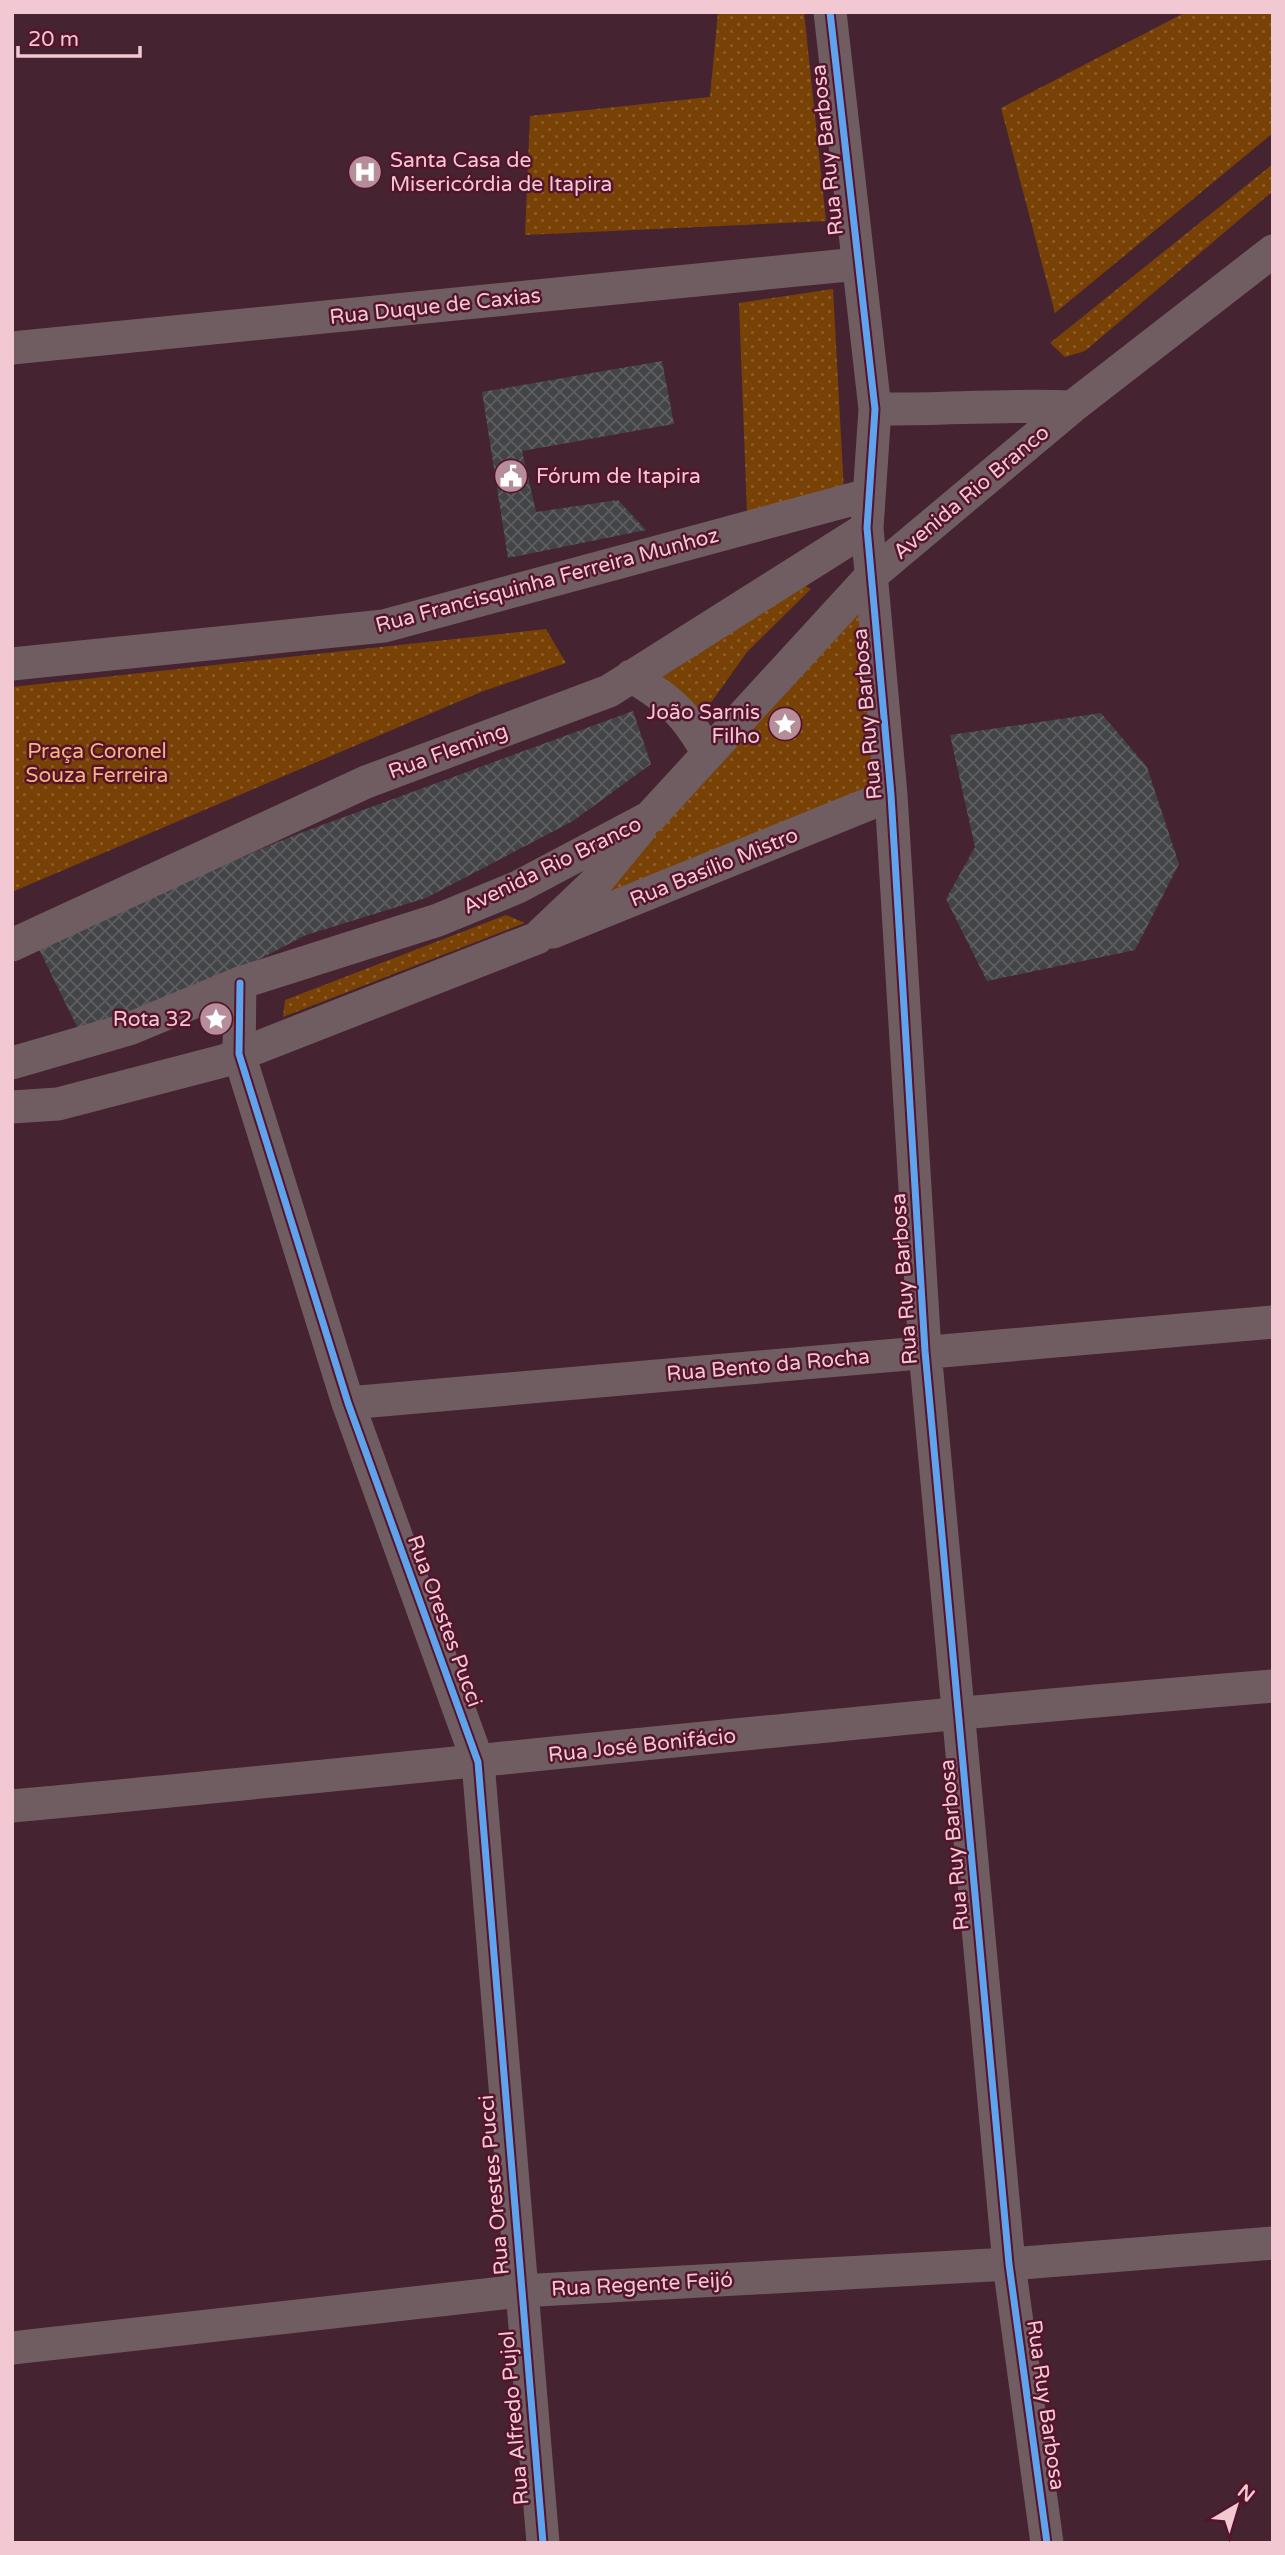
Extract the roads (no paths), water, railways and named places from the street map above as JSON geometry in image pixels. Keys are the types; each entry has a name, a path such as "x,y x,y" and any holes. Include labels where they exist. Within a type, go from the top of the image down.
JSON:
{"street":[{"name":"Rua Ruy Barbosa","path":"830,12 875,408 867,528 891,795 925,1351 1009,2264 1047,2543"},
{"name":"Avenida Rio Branco","path":"12,1063 128,1029 240,984 438,920 518,887 650,817 873,573 1072,407 1273,251"},
{"name":"Rua Duque de Caxias","path":"12,348 858,264"},
{"path":"875,408 932,410 1024,405 1072,407"},
{"name":"Rua Francisquinha Ferreira Munhoz","path":"12,664 384,626 868,495"},
{"name":"Rua Fleming","path":"12,945 366,782 609,691 867,528"},
{"path":"631,677 672,701 690,722 708,753"},
{"name":"Rua Basílio Mistro","path":"58,1104 239,1054 537,938 891,795"},
{"path":"537,938 598,880 650,817"},
{"name":"Rua Orestes Pucci","path":"240,984 239,1054 348,1403 478,1762 520,2291"},
{"path":"12,1107 58,1104"},
{"path":"12,1130 58,1104"},
{"name":"Rua Bento da Rocha","path":"348,1403 1273,1322"},
{"name":"Rua José Bonifácio","path":"12,1806 478,1762 960,1712 1273,1686"},
{"name":"Rua Regente Feijó","path":"12,2347 520,2291 1009,2264 1273,2243"},
{"name":"Rua Alfredo Pujol","path":"520,2291 543,2543"}],"place":[{"name":"Santa Casa de Misericórdia de Itapira","path":"365,172"},
{"name":"Fórum de Itapira","path":"511,476"},
{"name":"João Sarnis Filho","path":"785,724"},
{"name":"Rota 32","path":"216,1019"}],"park label":[{"name":"Praça Coronel Souza Ferreira","path":"97,763"}]}
